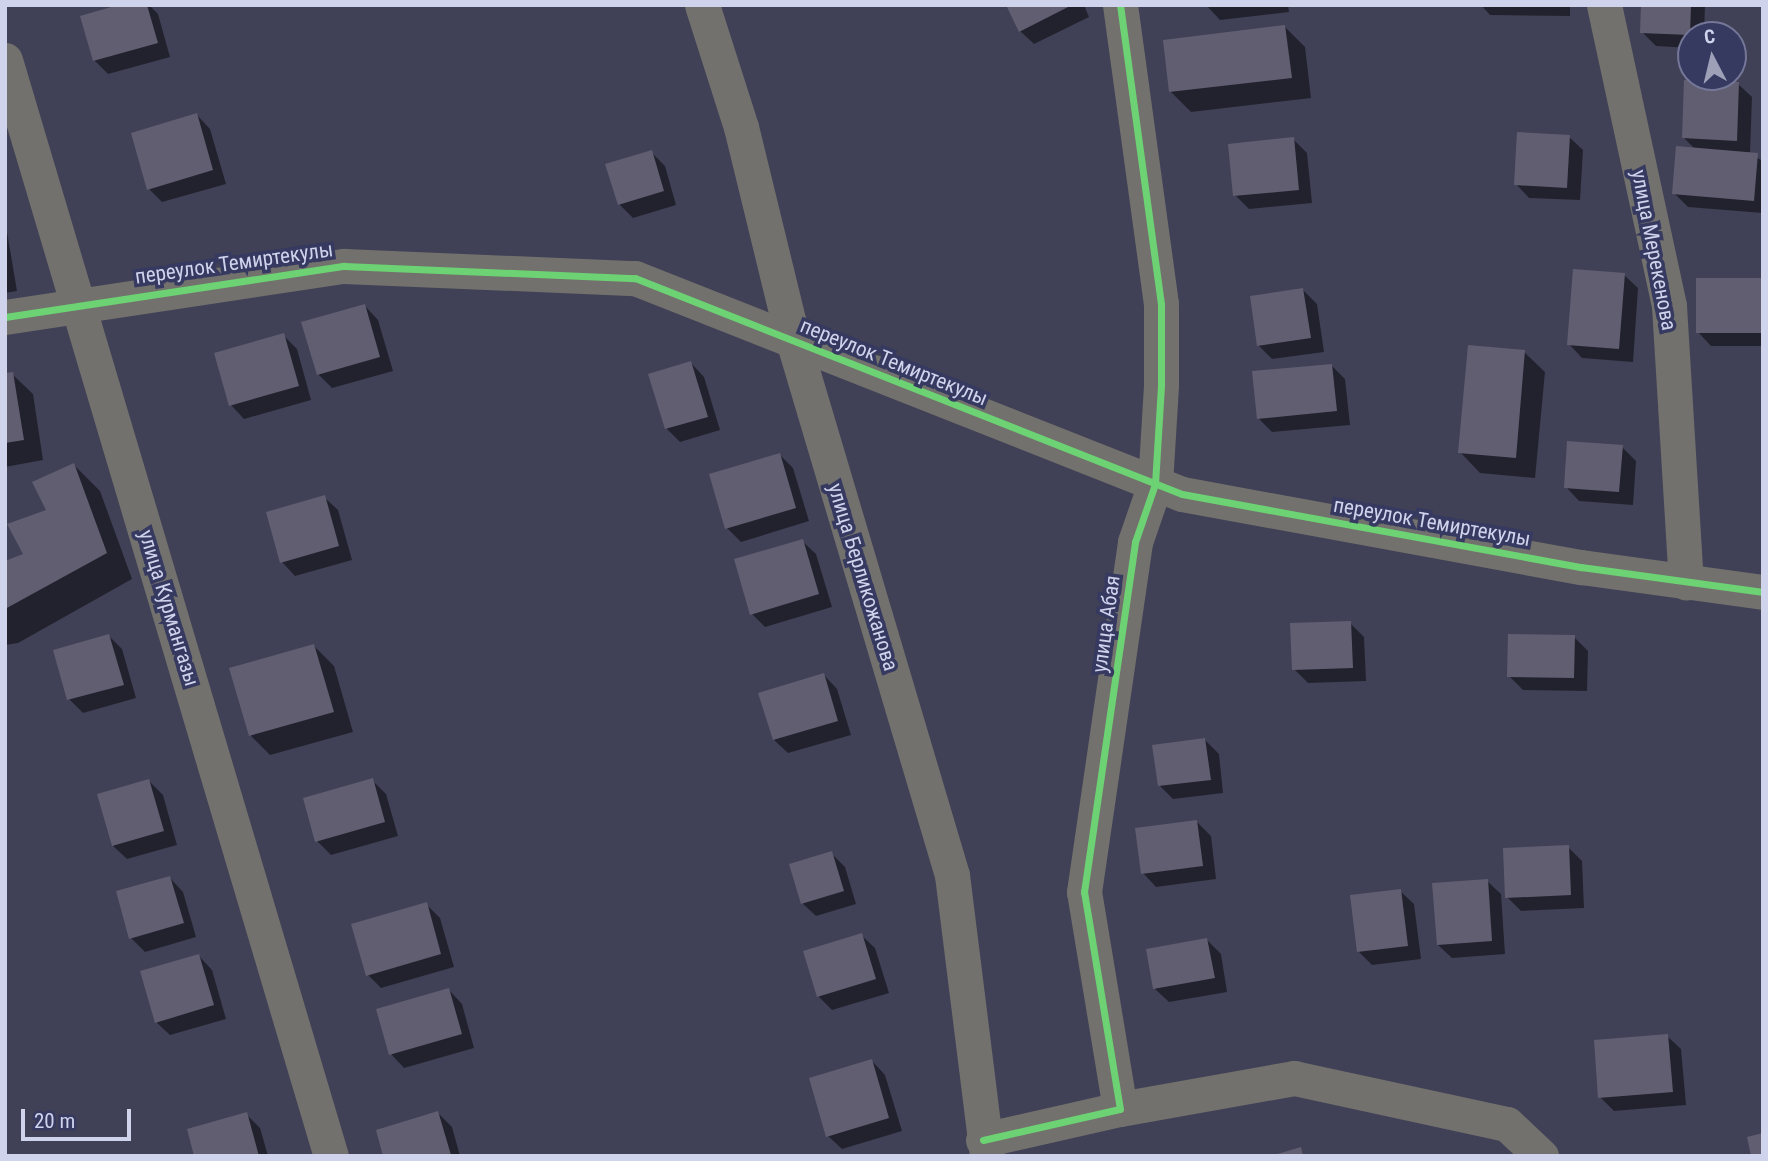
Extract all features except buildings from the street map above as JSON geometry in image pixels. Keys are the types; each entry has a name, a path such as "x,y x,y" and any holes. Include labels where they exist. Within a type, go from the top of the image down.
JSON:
{"street":[{"name":"улица Берликожанова","path":"702,5 741,127 793,340 952,875 985,1148"},
{"name":"улица Абая","path":"1119,5 1161,304 1155,484 1135,542 1084,892 1120,1109"},
{"name":"улица Мерекенова","path":"1604,5 1669,306 1686,582"},
{"name":"улица Курмангазы","path":"5,60 331,1156"},
{"name":"переулок Темиртекулы","path":"5,317 78,303 344,266 635,278 1155,484 1195,496 1581,567 1763,593"},
{"path":"985,1148 1120,1109 1294,1079 1507,1124 1541,1156"}],"cycle path":[{"path":"983,1140 1120,1109 1084,892 1135,542 1155,484 1161,385 1161,304 1120,5"},
{"path":"5,317 344,266 635,278 1182,494 1581,567 1763,592"}]}
